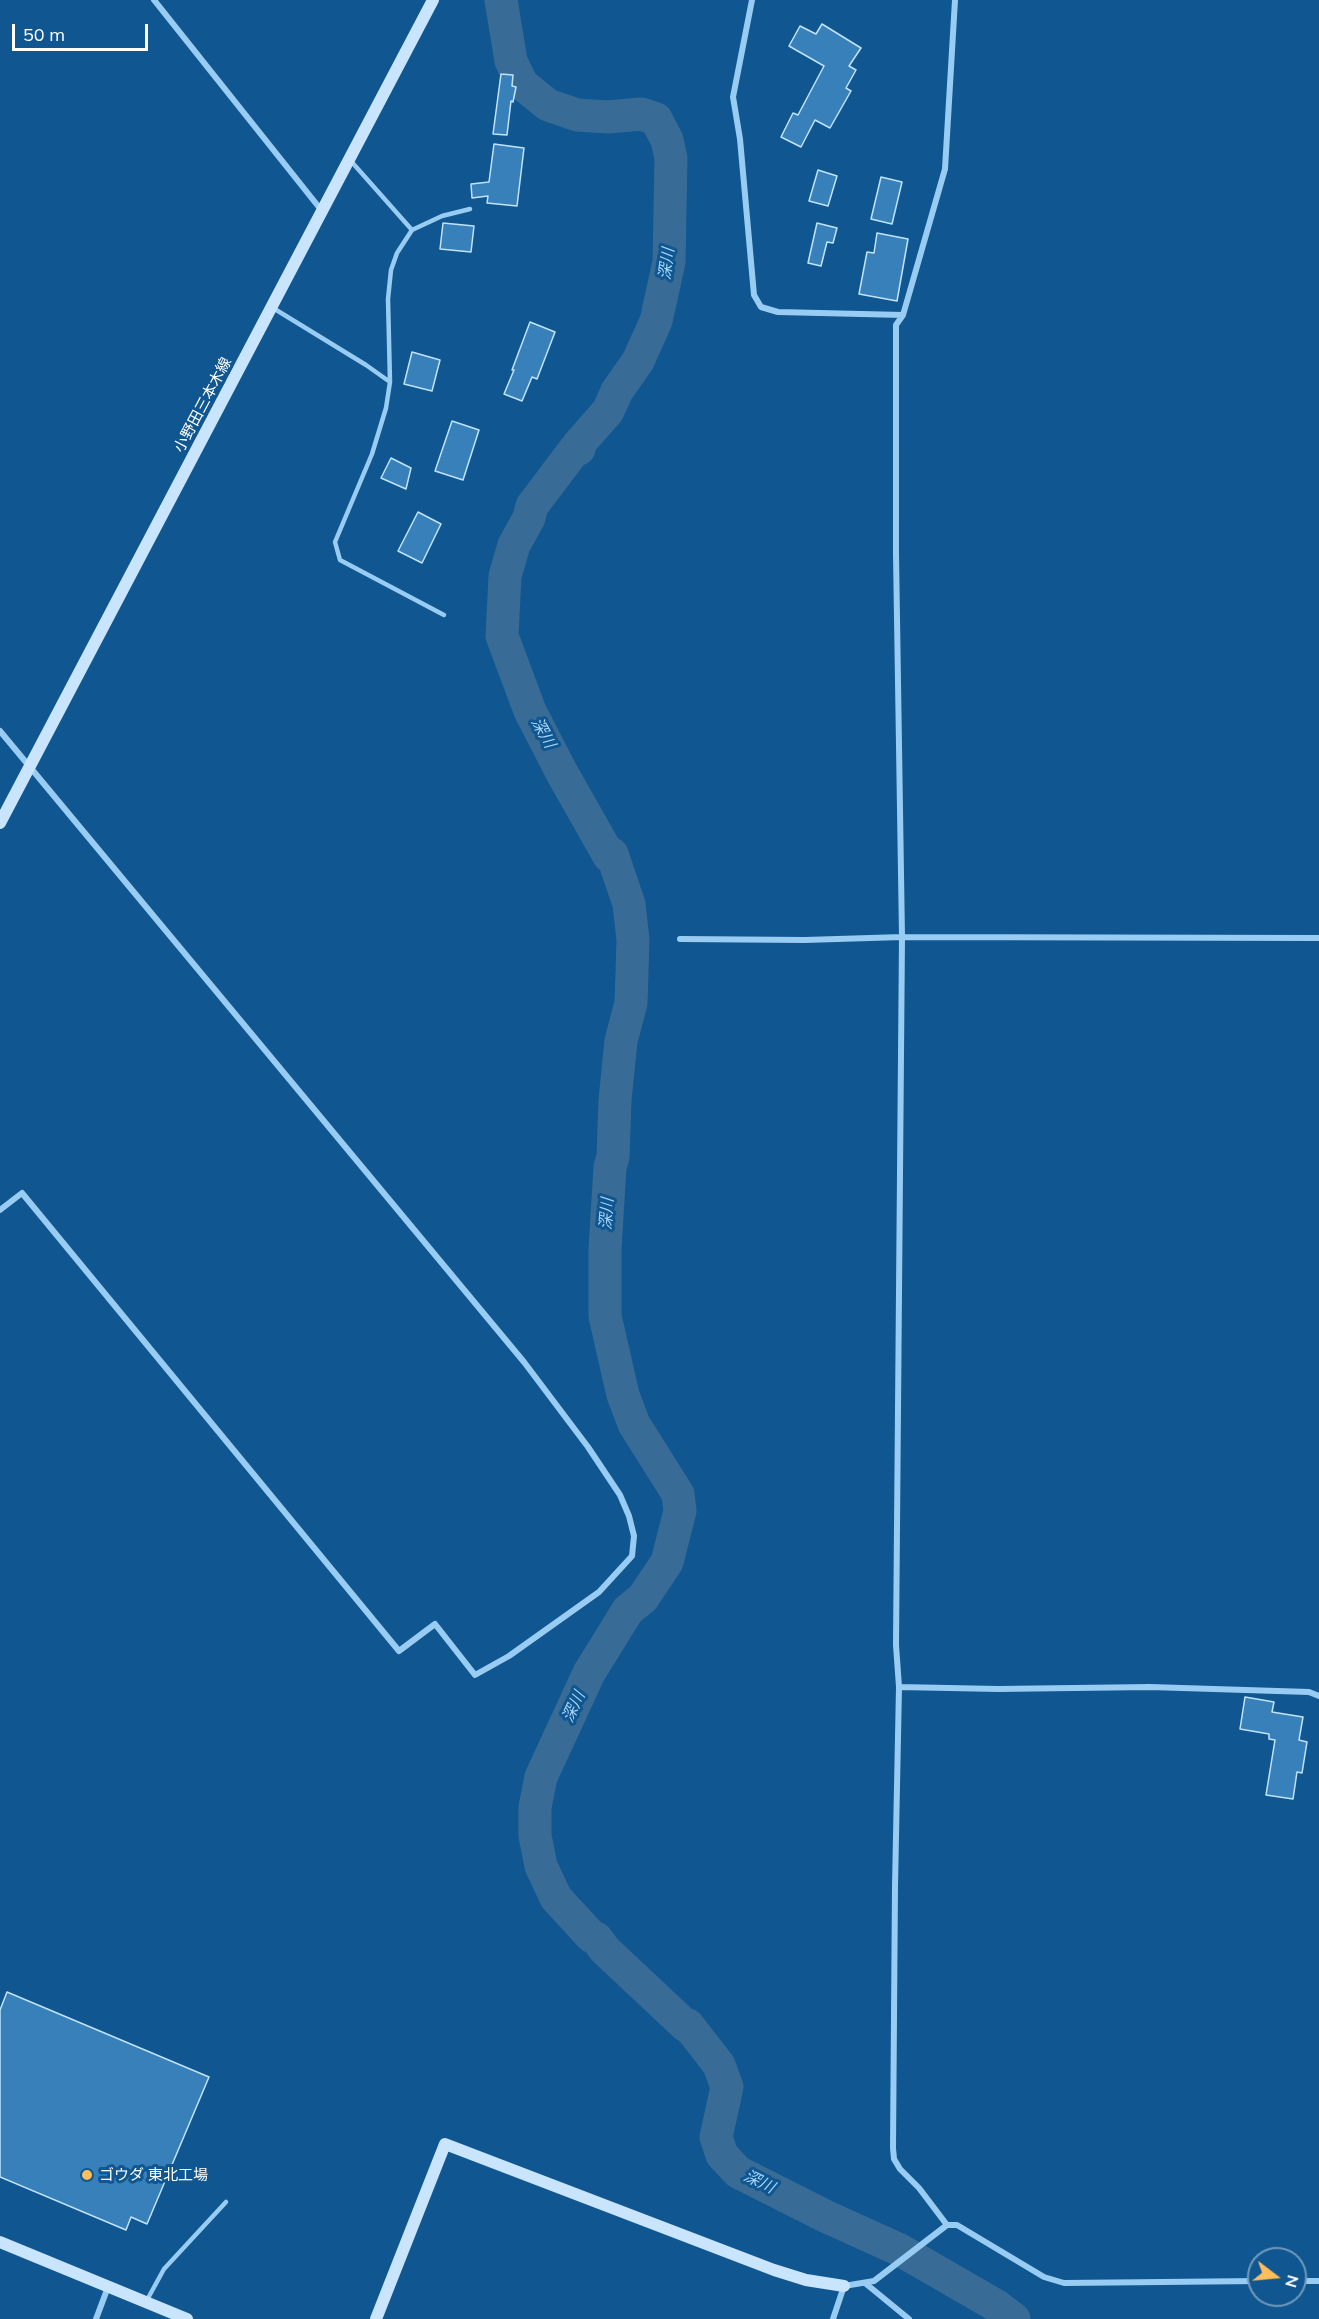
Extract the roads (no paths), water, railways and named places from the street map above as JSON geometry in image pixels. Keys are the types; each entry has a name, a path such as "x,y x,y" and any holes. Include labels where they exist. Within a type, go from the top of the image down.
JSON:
{"main road":[{"name":"小野田三本木線","path":"0,823 433,0"},
{"path":"376,2319 445,2144 774,2270 806,2280 844,2286"},
{"path":"0,2242 187,2319"}],"street":[{"path":"154,0 322,211"},
{"path":"752,0 733,97 740,139 754,295 761,307 778,312 903,315"},
{"path":"947,2225 919,2188 900,2169 894,2159 893,2148 899,1687 896,1646 902,937 896,554 896,326 903,315 945,169 955,0"},
{"path":"0,731 524,1362 588,1447 620,1495 634,1536 632,1556 599,1592 508,1656 475,1675 435,1624 399,1651 22,1193 0,1210"},
{"path":"680,939 1319,938"},
{"path":"899,1687 998,1689 1150,1687 1309,1692 1319,1696"},
{"path":"833,2319 844,2286 874,2281 947,2225 957,2225 1054,2281 1075,2283 1247,2281"},
{"path":"865,2283 909,2319"},
{"path":"96,2319 109,2287"}],"lane":[{"path":"350,159 412,230"},
{"path":"444,615 340,560 335,542 372,454 386,408 390,382 388,299 391,270 412,230 442,216 470,209"},
{"path":"271,307 366,364 390,382"},
{"path":"146,2302 164,2269 226,2202"}],"waterway":[{"name":"深川","path":"501,0 511,61 522,84 548,105 577,115 608,117 641,114 656,119 667,140 671,158 669,262 656,321 638,361 617,391 608,411 578,445 579,449 575,449 532,506 529,518 514,545 505,576 502,636 530,711 609,856 612,854 629,904 633,940 631,1003 621,1041 615,1100 613,1157 610,1167 605,1249 605,1316 623,1395 634,1424 678,1494 680,1511 667,1562 643,1598 628,1610 589,1673 541,1777 535,1807 535,1836 541,1866 556,1898 605,1950 686,2026 688,2025 719,2065 727,2087 716,2137 722,2155 738,2172 825,2216 900,2250 997,2306 1014,2319"}],"place":[{"name":"ゴウダ 東北工場","path":"87,2175"}]}
